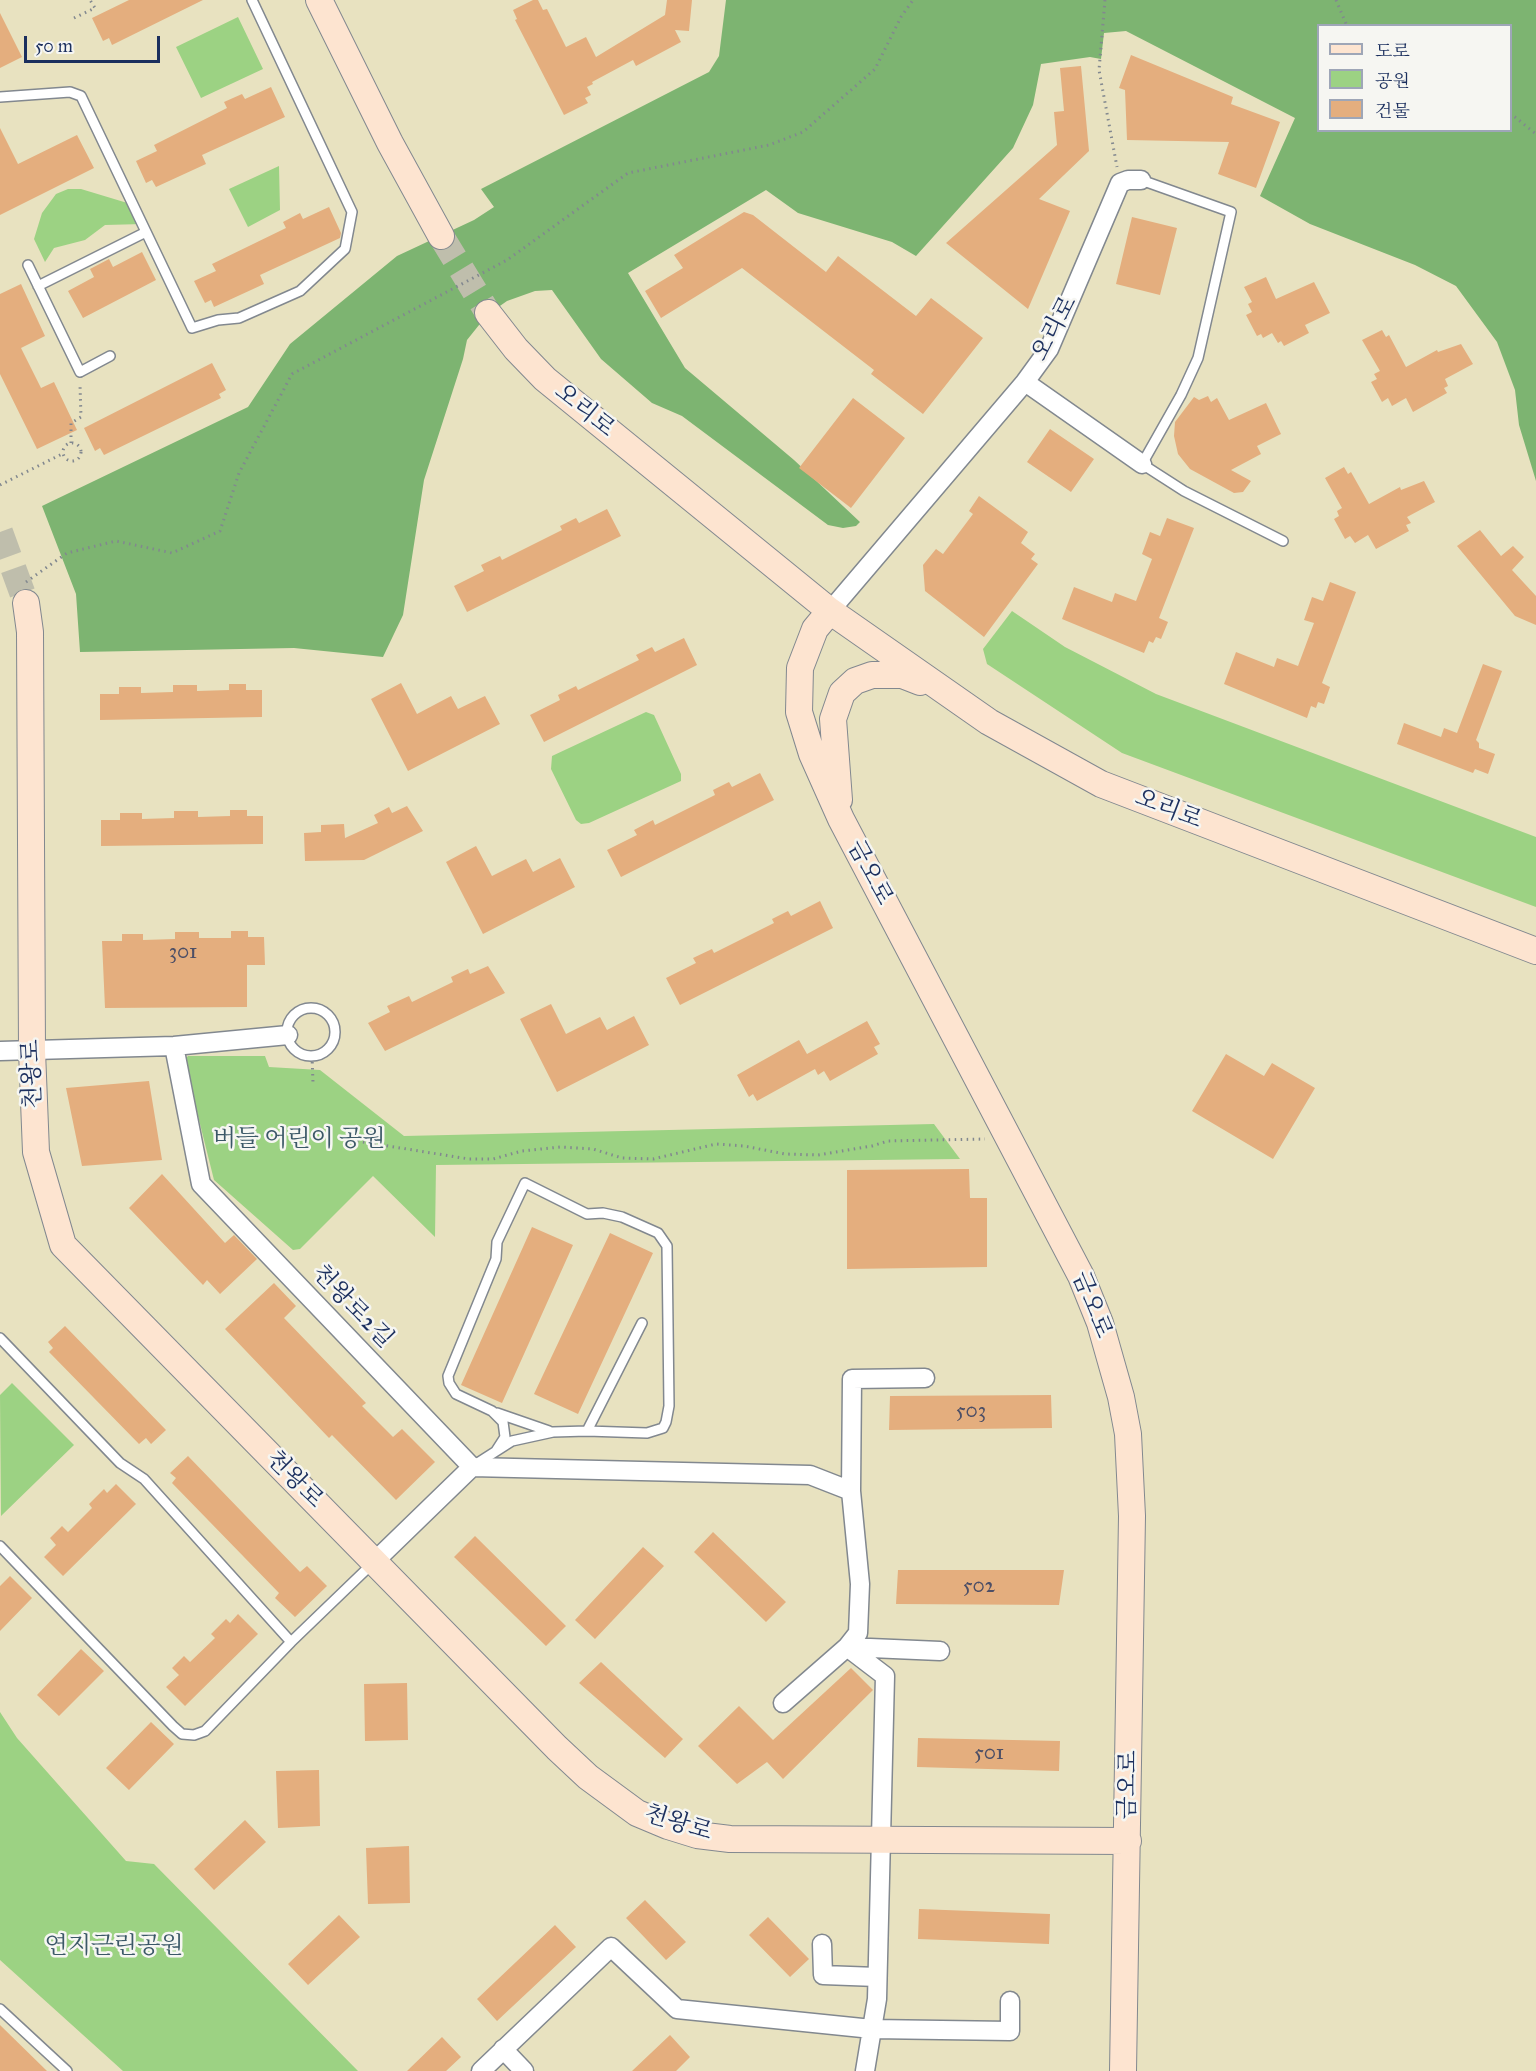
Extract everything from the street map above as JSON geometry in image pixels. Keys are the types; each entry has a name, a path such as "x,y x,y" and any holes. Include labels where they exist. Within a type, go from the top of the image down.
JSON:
{"main road":[{"path":"319,0 390,143 441,236"},
{"name":"오리로","path":"488,314 516,349 545,379 830,611 938,688 1040,752 1101,784 1536,951"},
{"name":"천왕로","path":"24,594 30,632 32,1051 36,1152 63,1245 565,1755 588,1777 637,1813 668,1827 698,1835 730,1839 881,1842 1128,1841"},
{"name":"금오로","path":"830,611 815,629 806,646 797,690 804,732 841,819 1081,1276 1111,1358 1128,1434 1132,1516 1123,2071"},
{"path":"841,819 833,719 842,693 855,681 886,674 902,675 938,688"}],"street":[{"path":"1120,183 1128,180 1141,180"},
{"name":"오리로","path":"830,611 1025,382 1048,349 1065,316 1120,183"},
{"path":"1025,382 1142,464"},
{"path":"0,1051 174,1046 288,1035"},
{"name":"천왕로2길","path":"174,1046 201,1184 472,1467"},
{"path":"783,1703 847,1647 858,1633 860,1584 851,1491 852,1379 925,1378"},
{"path":"374,1562 472,1467 810,1474 851,1491"},
{"path":"847,1647 940,1651"},
{"path":"847,1647 885,1676 877,1977 865,2071"},
{"path":"822,1944 823,1975 877,1977"},
{"path":"481,2071 611,1947 676,2009 872,2029 1010,2031 1010,2001"},
{"path":"504,2049 524,2071"}],"lane":[{"path":"0,97 70,92 81,96 192,328 218,320 239,318 300,291 345,249 352,212 252,0"},
{"path":"1141,180 1231,212 1198,358 1181,395 1142,464 1184,491 1283,542"},
{"path":"38,286 146,232"},
{"path":"28,265 80,372 110,356"},
{"path":"311,1009 326,1014 334,1026 333,1041 324,1053 312,1056 295,1050 288,1035 288,1027 296,1014 311,1009"},
{"path":"472,1467 512,1441 553,1432 647,1433 663,1428 669,1406 667,1246 658,1233 622,1217 603,1213 587,1214 525,1183 497,1242 496,1259 448,1376 449,1383 456,1394 524,1425 553,1432"},
{"path":"587,1431 642,1323"},
{"path":"0,1338 120,1463 144,1479 291,1642"},
{"path":"492,1411 498,1415 505,1429 505,1437 496,1451"},
{"path":"0,1546 182,1734 206,1731 291,1642 374,1562"},
{"path":"0,2009 67,2071"}],"path":[{"path":"74,18 95,8 90,0"},
{"path":"24,594 67,553 116,542 172,553 220,531 239,473 291,374 507,260 628,173 769,145 803,132 875,69 901,17 913,0"},
{"path":"1105,0 1099,70 1120,183"},
{"path":"1336,0 1346,24"},
{"path":"1512,115 1536,134"},
{"path":"71,443 69,433 71,423 81,417 80,372"},
{"path":"0,485 62,454 65,446 71,443 79,446 81,452 79,458 71,462 62,454"},
{"path":"312,1056 313,1083"},
{"path":"357,1141 469,1159 493,1159 522,1151 560,1147 593,1149 622,1158 653,1159 716,1144 744,1146 785,1154 818,1155 888,1141 1008,1139"}],"green space":[{"path":"726,0 1536,0 1536,481 1519,425 1515,390 1497,342 1456,286 1415,265 1310,224 1260,196 1295,118 1126,31 1104,33 1101,59 1090,57 1041,64 1033,105 1013,148 916,256 892,242 798,213 766,190 628,273 685,368 794,460 860,522 856,526 843,528 828,525 682,416 652,403 601,359 552,290 535,291 507,301 487,315 467,340 424,480 403,615 383,657 294,648 80,652 76,594 42,506 248,407 290,344 397,256 474,220 494,207 481,189 709,72 719,56"},
{"path":"238,17 263,69 201,98 176,47"},
{"path":"279,166 280,210 248,227 229,189"},
{"path":"68,189 81,189 134,205 143,224 105,225 85,240 54,248 45,262 34,239 42,213 56,194"},
{"path":"1012,611 1065,647 1156,694 1536,837 1536,907 1122,753 987,664 983,649"},
{"path":"646,712 654,715 681,774 681,781 589,823 581,824 576,820 551,769 552,756"},
{"name":"버들 어린이 공원","path":"188,1056 265,1056 269,1067 320,1070 404,1136 934,1124 960,1159 436,1165 435,1237 373,1176 300,1249 293,1250 214,1180 184,1060"},
{"path":"12,1383 74,1445 1,1516 0,1395"},
{"name":"연지근린공원","path":"0,1712 17,1738 126,1861 154,1864 358,2071 123,2071 0,1960"}],"building":[{"path":"129,0 203,0 112,45 109,38 103,41 92,18"},
{"path":"533,0 538,0 543,10 547,9 566,47 586,37 596,57 665,15 667,0 692,0 689,31 675,30 681,42 636,66 633,60 592,82 593,84 587,87 591,95 585,98 588,103 564,115 515,20 517,19 513,10"},
{"path":"0,13 22,57 0,68"},
{"path":"1131,55 1233,97 1231,104 1280,122 1256,188 1218,174 1229,142 1127,140 1125,90 1119,88"},
{"path":"1081,66 1089,151 1039,199 1070,211 1028,309 946,243 1057,145 1054,112 1064,111 1060,68"},
{"path":"271,87 285,117 202,155 206,164 156,187 152,180 146,183 136,161 157,151 154,145 227,108 224,102 242,94 245,99"},
{"path":"0,128 18,164 77,135 94,168 0,215"},
{"path":"329,207 341,233 340,238 260,275 264,284 214,307 211,300 205,303 194,281 216,271 212,264 286,228 283,222 300,213 303,219"},
{"path":"744,212 753,215 826,272 838,256 916,316 931,298 983,338 923,414 871,374 874,370 742,268 661,318 645,291 683,268 674,255"},
{"path":"1132,217 1177,228 1160,295 1116,284"},
{"path":"142,252 156,280 83,318 68,291 94,277 90,269 109,259 113,267"},
{"path":"1266,277 1276,299 1314,282 1330,313 1305,325 1309,333 1284,346 1281,341 1278,343 1272,333 1263,338 1261,334 1257,336 1246,315 1252,312 1248,304 1252,302 1244,287"},
{"path":"21,284 45,336 21,348 41,388 54,382 77,430 37,449 0,374 0,294"},
{"path":"1382,330 1386,337 1389,335 1406,367 1437,350 1438,352 1461,344 1473,364 1445,379 1448,386 1444,388 1447,393 1413,412 1406,398 1392,406 1388,398 1382,402 1371,382 1377,379 1374,374 1380,371 1362,340"},
{"path":"212,363 226,390 219,394 221,398 104,455 100,448 95,451 84,428"},
{"path":"1208,396 1211,402 1217,398 1229,420 1266,403 1281,434 1257,446 1261,454 1231,470 1251,481 1243,492 1234,493 1190,469 1178,454 1174,436 1175,422 1194,397 1199,400"},
{"path":"853,398 905,438 851,508 799,468"},
{"path":"1050,429 1094,459 1071,492 1027,462"},
{"path":"1344,467 1348,474 1351,472 1369,504 1400,487 1401,490 1424,481 1435,502 1407,517 1411,523 1406,525 1409,531 1376,549 1368,535 1355,543 1350,536 1345,539 1334,519 1339,516 1337,511 1342,508 1325,478"},
{"path":"979,496 1028,532 1021,543 1035,554 1031,559 1038,564 984,637 925,591 923,565 936,549 943,554 973,514 969,511"},
{"path":"607,509 621,536 467,612 454,586 484,571 481,565 500,556 502,560 562,530 560,526 576,518 579,523"},
{"path":"1167,518 1194,528 1159,618 1168,622 1161,639 1156,637 1153,643 1149,641 1144,653 1062,619 1074,587 1112,602 1115,593 1136,601 1152,559 1142,554 1150,532 1160,536"},
{"path":"1480,530 1501,556 1513,546 1524,557 1512,570 1536,596 1536,625 1515,616 1457,546"},
{"path":"1330,582 1356,592 1322,683 1330,687 1324,704 1318,702 1316,708 1311,706 1307,718 1224,684 1236,652 1274,667 1277,658 1298,666 1314,623 1304,620 1312,597 1323,601"},
{"path":"684,638 697,665 544,742 530,715 560,700 558,695 576,686 578,690 639,660 636,655 652,647 655,652"},
{"path":"1483,664 1502,671 1476,740 1479,748 1495,754 1488,774 1475,769 1473,773 1397,744 1404,723 1441,737 1444,728 1457,733"},
{"path":"401,683 417,714 451,696 458,709 485,696 500,724 408,771 371,699"},
{"path":"229,684 246,684 246,690 262,690 262,717 100,720 100,694 119,694 119,687 141,687 141,693 173,692 173,685 197,685 197,691 229,690"},
{"path":"760,773 774,800 621,877 607,850 637,835 634,830 653,820 655,825 715,795 713,790 729,782 732,787"},
{"path":"407,806 423,831 364,860 305,861 304,833 321,832 321,825 344,824 345,838 378,823 374,815 389,807 392,813"},
{"path":"230,810 247,810 247,816 263,816 263,844 101,846 101,820 120,820 120,813 142,813 142,819 174,818 174,811 198,811 198,817 230,816"},
{"path":"476,846 492,876 526,859 533,872 560,858 575,887 483,934 446,862"},
{"path":"820,901 833,928 680,1005 666,978 696,963 693,958 712,949 714,953 774,923 772,919 788,911 791,916"},
{"path":"231,931 248,931 248,937 264,937 265,965 247,965 247,1007 105,1008 102,941 122,941 122,934 143,934 143,940 175,939 175,932 199,932 199,938 231,938"},
{"path":"488,966 505,993 385,1051 368,1023 390,1012 387,1006 409,996 412,1002 453,982 451,977 468,969 470,974"},
{"path":"551,1004 566,1034 600,1017 607,1030 634,1016 649,1045 557,1092 520,1019"},
{"path":"867,1021 880,1044 874,1047 878,1054 830,1081 824,1071 818,1075 815,1069 757,1101 753,1094 749,1097 737,1075 799,1040 807,1054"},
{"path":"1226,1054 1264,1076 1272,1063 1315,1088 1273,1159 1192,1111"},
{"path":"149,1081 162,1160 82,1166 66,1088"},
{"path":"969,1169 970,1198 987,1198 987,1267 847,1269 847,1170"},
{"path":"162,1174 225,1243 234,1235 257,1259 220,1294 207,1280 203,1285 129,1208"},
{"path":"532,1227 573,1245 502,1403 461,1385"},
{"path":"610,1233 653,1253 578,1414 534,1394"},
{"path":"274,1283 296,1306 284,1318 366,1403 362,1406 393,1437 402,1429 435,1462 396,1500 332,1435 329,1438 225,1329"},
{"path":"65,1326 166,1430 151,1444 146,1438 139,1444 49,1352 53,1348 48,1342"},
{"path":"1051,1395 1052,1428 889,1430 890,1396"},
{"path":"188,1456 300,1572 307,1566 327,1586 295,1617 275,1598 279,1593 172,1483 176,1478 170,1473"},
{"path":"116,1484 136,1504 63,1576 44,1557 56,1545 50,1538 62,1526 68,1532 92,1508 89,1504 104,1489 107,1493"},
{"path":"713,1532 786,1602 766,1622 694,1552"},
{"path":"475,1536 566,1626 546,1646 454,1557"},
{"path":"643,1547 664,1566 595,1639 575,1620"},
{"path":"898,1570 1064,1570 1059,1605 896,1604"},
{"path":"10,1576 32,1598 0,1631 0,1586"},
{"path":"238,1614 258,1634 185,1706 166,1687 179,1675 172,1668 184,1656 190,1662 215,1638 211,1634 226,1619 230,1623"},
{"path":"81,1649 104,1671 59,1716 37,1695"},
{"path":"601,1662 683,1739 665,1758 579,1683"},
{"path":"851,1668 873,1690 783,1779 767,1762 737,1784 698,1746 739,1706 773,1740"},
{"path":"407,1683 408,1740 365,1741 364,1684"},
{"path":"151,1722 174,1744 129,1790 106,1768"},
{"path":"918,1738 1060,1741 1059,1771 917,1767"},
{"path":"319,1770 320,1826 278,1828 276,1771"},
{"path":"245,1820 266,1842 214,1890 194,1869"},
{"path":"409,1846 410,1903 368,1904 366,1848"},
{"path":"645,1900 686,1942 666,1960 626,1918"},
{"path":"919,1909 1050,1914 1049,1944 918,1939"},
{"path":"339,1915 360,1937 308,1985 288,1964"},
{"path":"768,1917 809,1959 790,1977 749,1935"},
{"path":"555,1925 576,1947 497,2021 477,1999"},
{"path":"0,2025 47,2071 0,2071"},
{"path":"670,2035 690,2057 676,2071 632,2071"},
{"path":"442,2037 461,2057 446,2071 407,2071"}],"tunnel":[{"path":"441,236 488,313"},
{"path":"0,532 26,603"}]}
